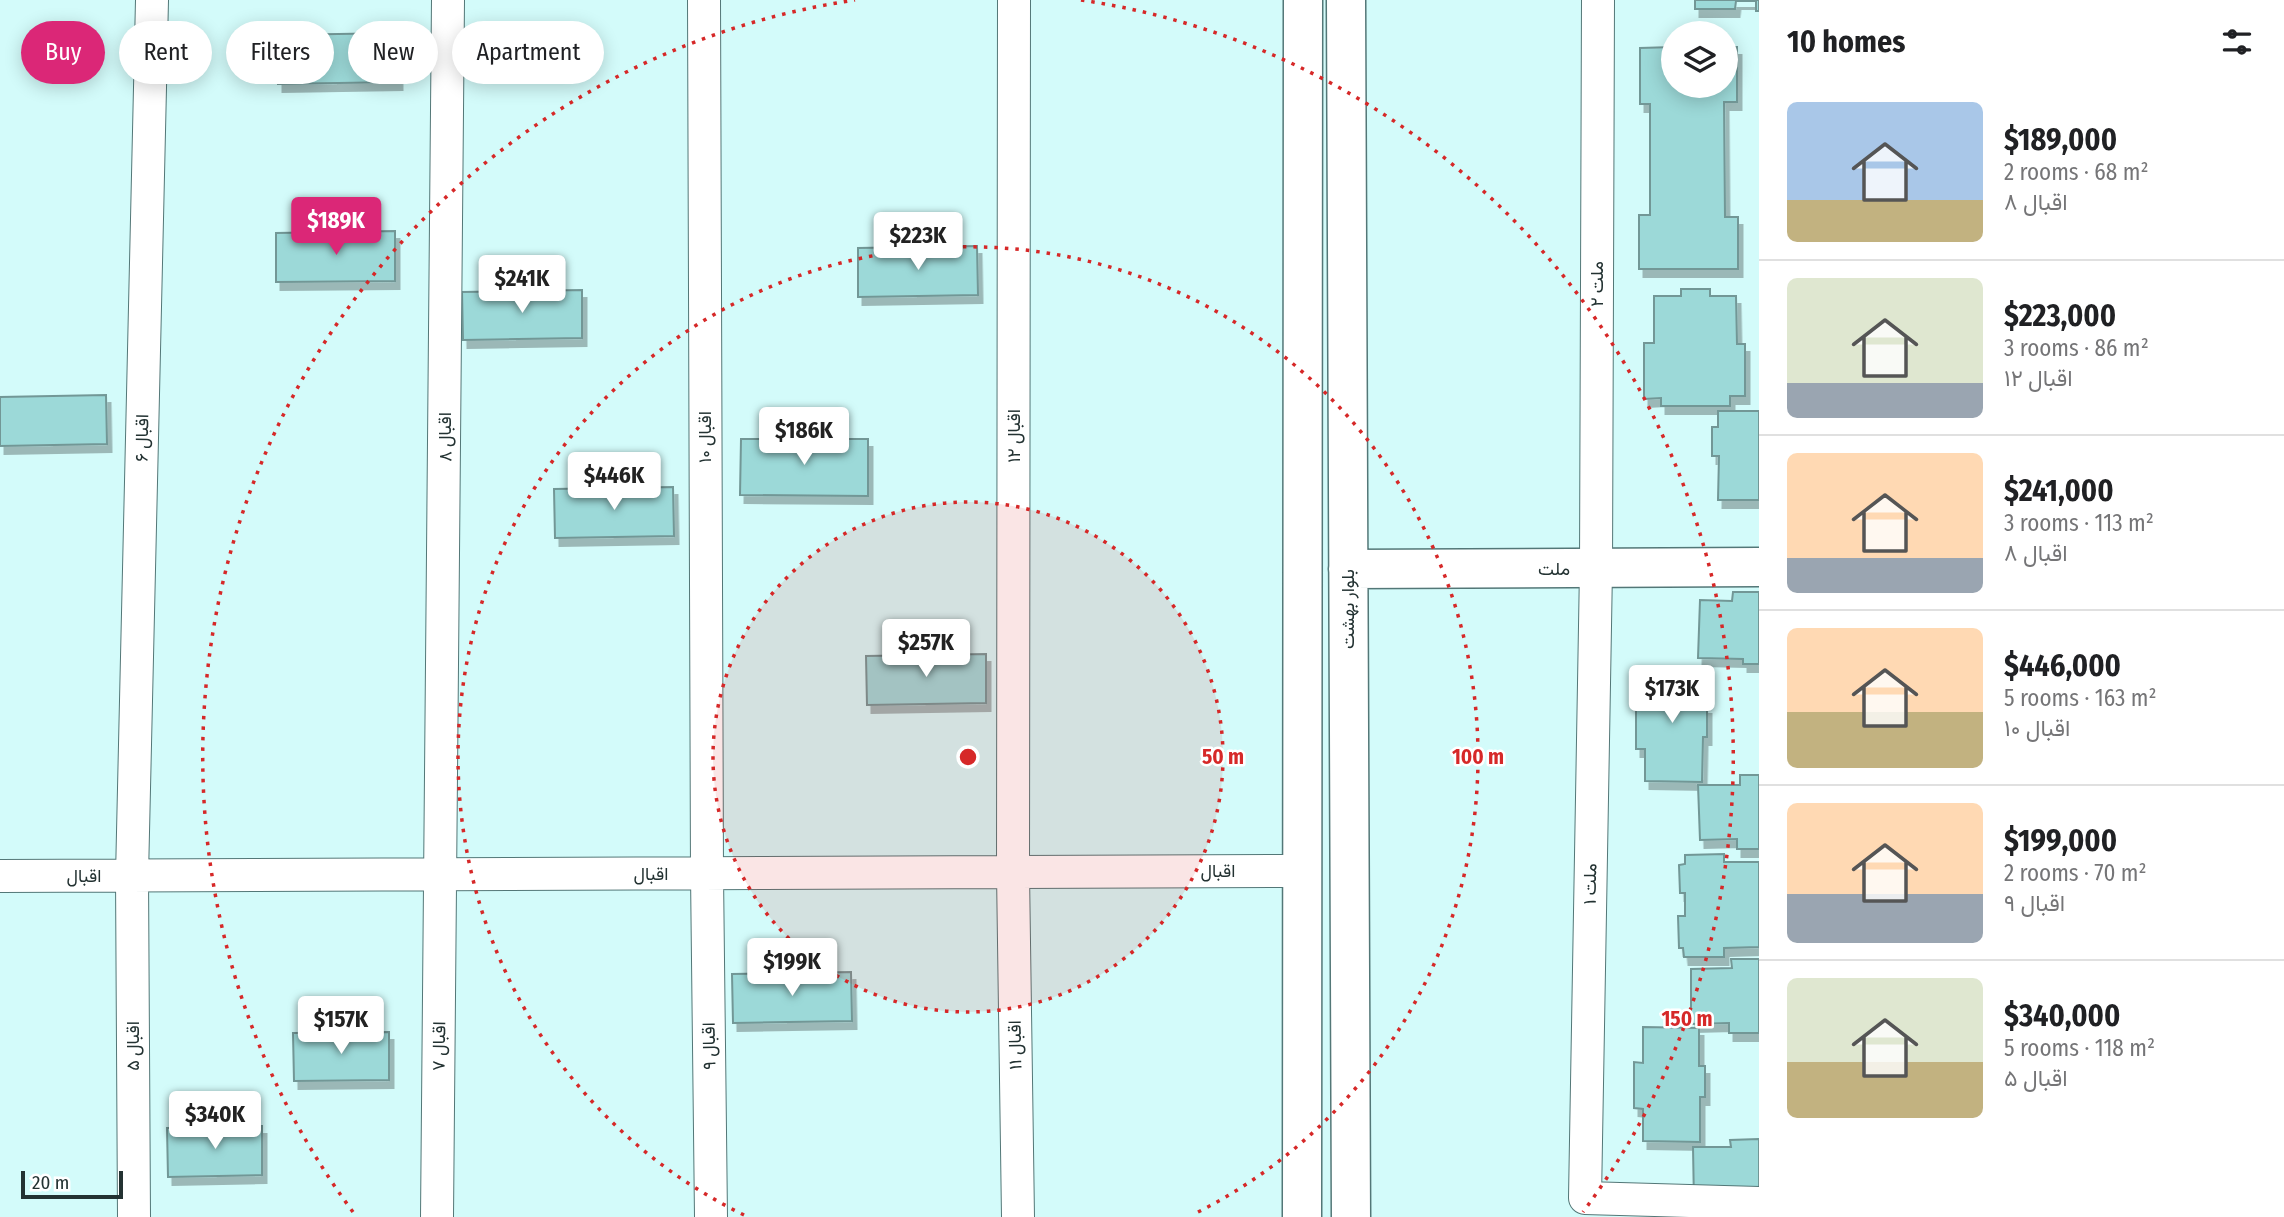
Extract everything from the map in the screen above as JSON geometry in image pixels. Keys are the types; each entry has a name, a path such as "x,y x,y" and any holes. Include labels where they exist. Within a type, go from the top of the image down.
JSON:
{"street":[{"name":"اقبال ۶","path":"132,876 152,0"},
{"name":"اقبال ۸","path":"441,875 448,0"},
{"name":"اقبال ۱۰","path":"704,0 707,874"},
{"name":"اقبال ۱۲","path":"1013,873 1014,0"},
{"path":"1301,1217 1303,0"},
{"name":"بلوار بهشت","path":"1346,0 1351,1217"},
{"name":"ملت ۲","path":"1596,569 1598,0"},
{"name":"ملت","path":"1348,569 1759,567"},
{"name":"ملت ۱","path":"1596,569 1585,1198 1759,1203"},
{"path":"1301,871 1350,869"},
{"name":"اقبال","path":"0,876 1301,871"},
{"name":"اقبال ۱۱","path":"1013,873 1017,1217"},
{"name":"اقبال ۹","path":"707,874 710,1217"},
{"name":"اقبال ۷","path":"437,1217 441,875"},
{"name":"اقبال ۵","path":"132,876 134,1217"}],"building":[{"path":"1695,0 1759,0 1759,11 1756,11 1756,1 1736,1 1735,9 1695,9"},
{"path":"334,34 348,34 348,83 334,83"},
{"path":"1661,47 1661,98 1737,98 1737,102 1724,102 1725,217 1738,217 1738,269 1639,269 1639,215 1650,215 1650,104 1640,104 1640,48"},
{"path":"395,231 395,281 276,282 276,233"},
{"path":"977,246 978,295 858,297 858,248"},
{"path":"1681,289 1710,289 1710,296 1736,296 1737,344 1745,344 1745,396 1730,396 1730,406 1661,406 1661,398 1644,399 1644,343 1654,343 1654,296 1681,296"},
{"path":"582,290 582,338 463,340 462,292"},
{"path":"106,395 107,444 0,446 0,397"},
{"path":"1718,411 1759,411 1759,500 1718,500 1719,456 1712,456 1712,427 1718,427"},
{"path":"741,439 868,439 868,496 740,495"},
{"path":"673,487 674,536 555,538 554,489"},
{"path":"1733,592 1759,592 1759,664 1743,664 1743,659 1698,658 1700,600 1732,601"},
{"path":"986,654 986,703 867,705 866,656"},
{"path":"1645,668 1701,668 1701,706 1707,706 1702,782 1645,781 1645,749 1636,749 1636,703 1645,703"},
{"path":"1740,775 1759,775 1759,849 1737,849 1737,839 1700,840 1698,785 1740,785"},
{"path":"1724,854 1724,862 1759,862 1759,947 1724,948 1724,957 1684,957 1683,948 1679,948 1678,916 1685,916 1685,893 1680,893 1679,865 1685,864 1685,855"},
{"path":"1731,959 1759,959 1759,1033 1729,1033 1729,1023 1691,1024 1691,969 1732,968"},
{"path":"851,972 852,1021 733,1023 732,974"},
{"path":"1643,1027 1699,1028 1699,1066 1705,1066 1705,1097 1700,1097 1700,1142 1643,1141 1643,1109 1634,1108 1634,1062 1643,1063"},
{"path":"389,1032 389,1080 294,1081 293,1033"},
{"path":"262,1126 262,1175 168,1177 167,1128"},
{"path":"1759,1139 1759,1210 1694,1204 1693,1147 1731,1147 1730,1140"}]}
